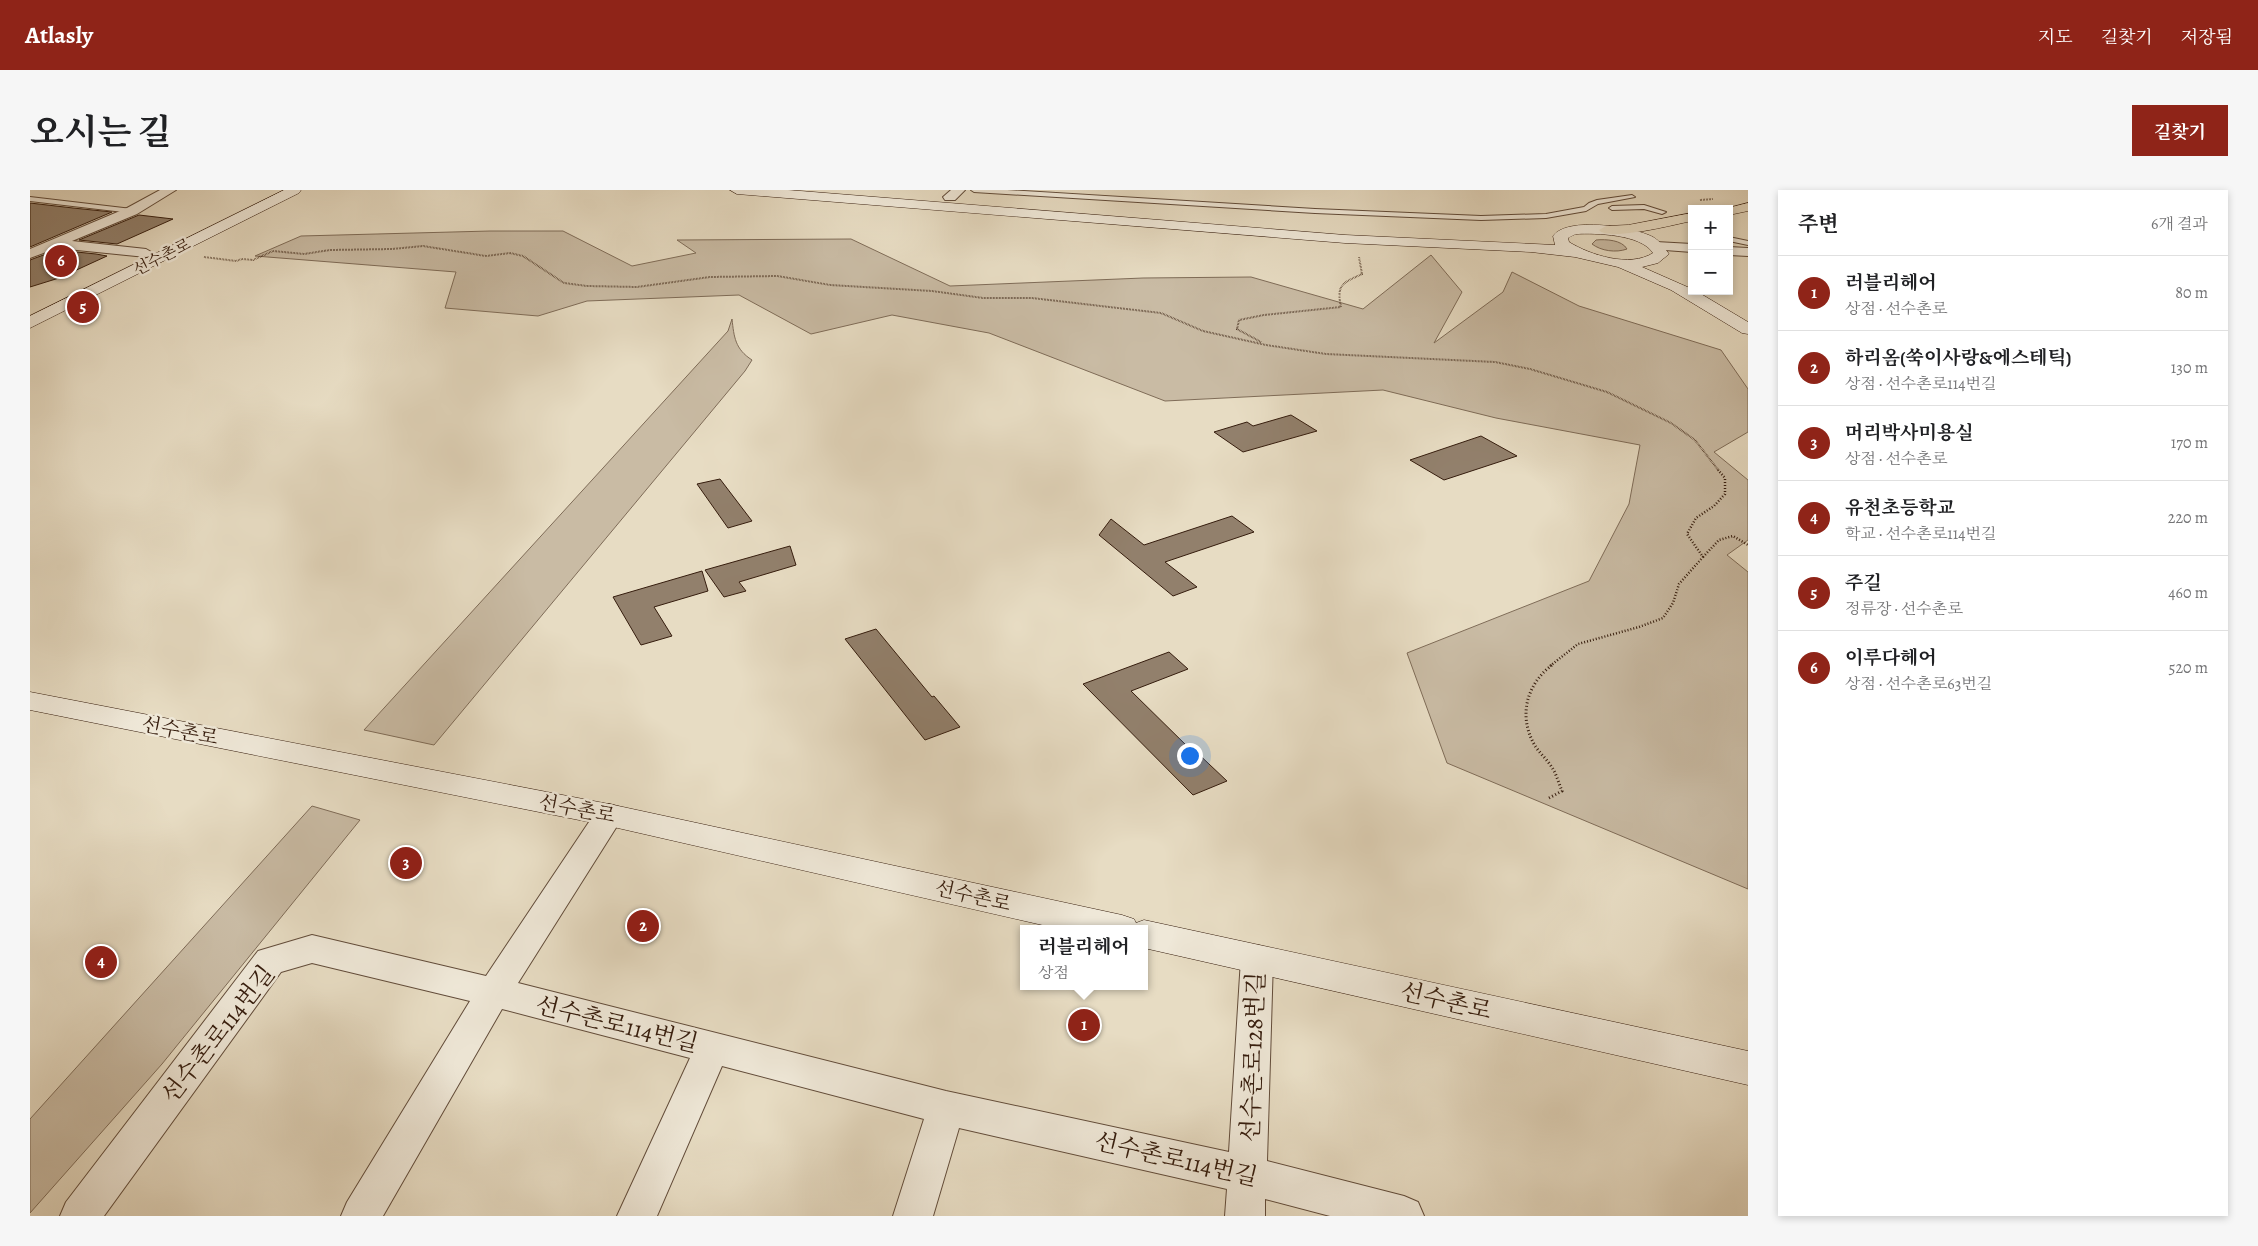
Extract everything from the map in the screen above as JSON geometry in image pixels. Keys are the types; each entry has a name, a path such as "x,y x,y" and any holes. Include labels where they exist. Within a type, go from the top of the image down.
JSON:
{"highway":[{"path":"1733,210 1748,208"},
{"path":"1606,230 1628,229 1688,218"},
{"path":"1733,223 1748,221"},
{"path":"1662,256 1654,236 1688,230"}],"street":[{"path":"30,254 132,211 170,190"},
{"name":"선수촌로","path":"30,322 293,190"},
{"path":"737,190 1356,239 1531,247 1575,252 1616,262 1648,274 1677,287 1748,329"},
{"path":"862,190 954,193 1345,229 1490,237 1560,236 1573,230 1606,230 1628,234 1688,276"},
{"name":"선수촌로","path":"30,310 271,192"},
{"path":"1560,236 1562,244 1575,252"},
{"path":"30,240 146,253"},
{"path":"1616,262 1644,262 1688,249"},
{"path":"1733,250 1748,252"},
{"path":"1719,295 1748,312"},
{"name":"선수촌로","path":"30,701 609,815 1104,925"},
{"path":"361,1216 494,992 609,815"},
{"name":"선수촌로","path":"1148,935 1748,1068"},
{"name":"선수촌로114번길","path":"80,1216 270,961 312,949 494,992 946,1108 1248,1175 1404,1216"},
{"name":"선수촌로128번길","path":"1245,1216 1256,959"},
{"name":"선수촌로114번길","path":"637,1216 712,1048"},
{"path":"913,1216 946,1108"}],"lane":[{"path":"974,190 1418,216 1481,218 1546,216 1586,209 1644,207 1662,212"},
{"path":"1586,209 1591,204 1597,202 1632,196"},
{"path":"30,199 132,211"},
{"path":"1733,240 1748,243"}],"path":[{"path":"1266,345 1236,329 1239,320 1264,315 1341,307 1338,293 1343,283 1362,274 1356,239"},
{"path":"203,257 236,261 242,259 253,260 273,251 304,254 330,250 392,249 423,246 486,256 510,253 523,256 564,283 587,286 637,287 710,277 777,276 830,285 932,291 983,298 1032,298 1161,313 1203,331 1266,345 1326,354 1495,362 1530,368 1607,392 1671,423 1695,440 1725,478 1725,494 1714,506 1696,518 1687,534 1703,557"},
{"path":"1549,798 1562,791 1553,769 1534,744 1527,724 1528,695 1539,675 1578,644 1639,628 1663,618 1673,603 1679,584 1719,540 1733,536 1748,545"}],"shaded area":[{"path":"563,231 632,266 696,253 677,240 851,239 950,286 1143,278 1251,277 1363,309 1431,255 1462,292 1434,343 1503,292 1512,272 1579,306 1721,350 1748,389 1748,432 1714,452 1748,480 1748,540 1727,555 1748,572 1748,889 1447,763 1407,653 1589,581 1629,504 1640,445 1496,418 1383,390 1165,401 989,333 892,315 811,334 739,295 587,301 538,316 445,308 456,272 255,256 301,236"},
{"path":"1596,240 1618,242 1627,249 1618,251 1604,250 1592,244"},
{"path":"732,319 736,342 746,356 752,360 745,371 434,745 364,730 728,331"},
{"path":"312,806 360,820 162,1064 30,1213 30,1119"}],"building":[{"path":"30,203 73,208 112,212 30,247"},
{"path":"139,215 173,219 117,244 79,240"},
{"path":"57,250 107,256 59,278 30,287 30,260"},
{"path":"1291,415 1317,431 1243,452 1214,432 1247,422 1253,426"},
{"path":"1481,436 1517,456 1444,480 1410,460"},
{"path":"720,479 752,521 728,528 697,484"},
{"path":"1232,516 1254,532 1165,562 1197,587 1173,596 1099,535 1111,519 1144,545"},
{"path":"790,546 796,565 739,582 746,591 724,597 705,570"},
{"path":"702,571 708,591 654,607 672,636 641,645 613,597"},
{"path":"876,629 932,697 934,696 960,727 925,740 845,639"},
{"path":"1169,652 1188,669 1131,691 1189,748 1191,747 1227,781 1193,795 1083,684"}],"place":[{"name":"이루다헤어","path":"61,261"},
{"name":"주길","path":"83,307"},
{"name":"머리박사미용실","path":"406,863"},
{"name":"하리옴(쑥이사랑&에스테틱)","path":"643,926"},
{"name":"유천초등학교","path":"101,962"},
{"name":"러블리헤어","path":"1084,1025"}]}
